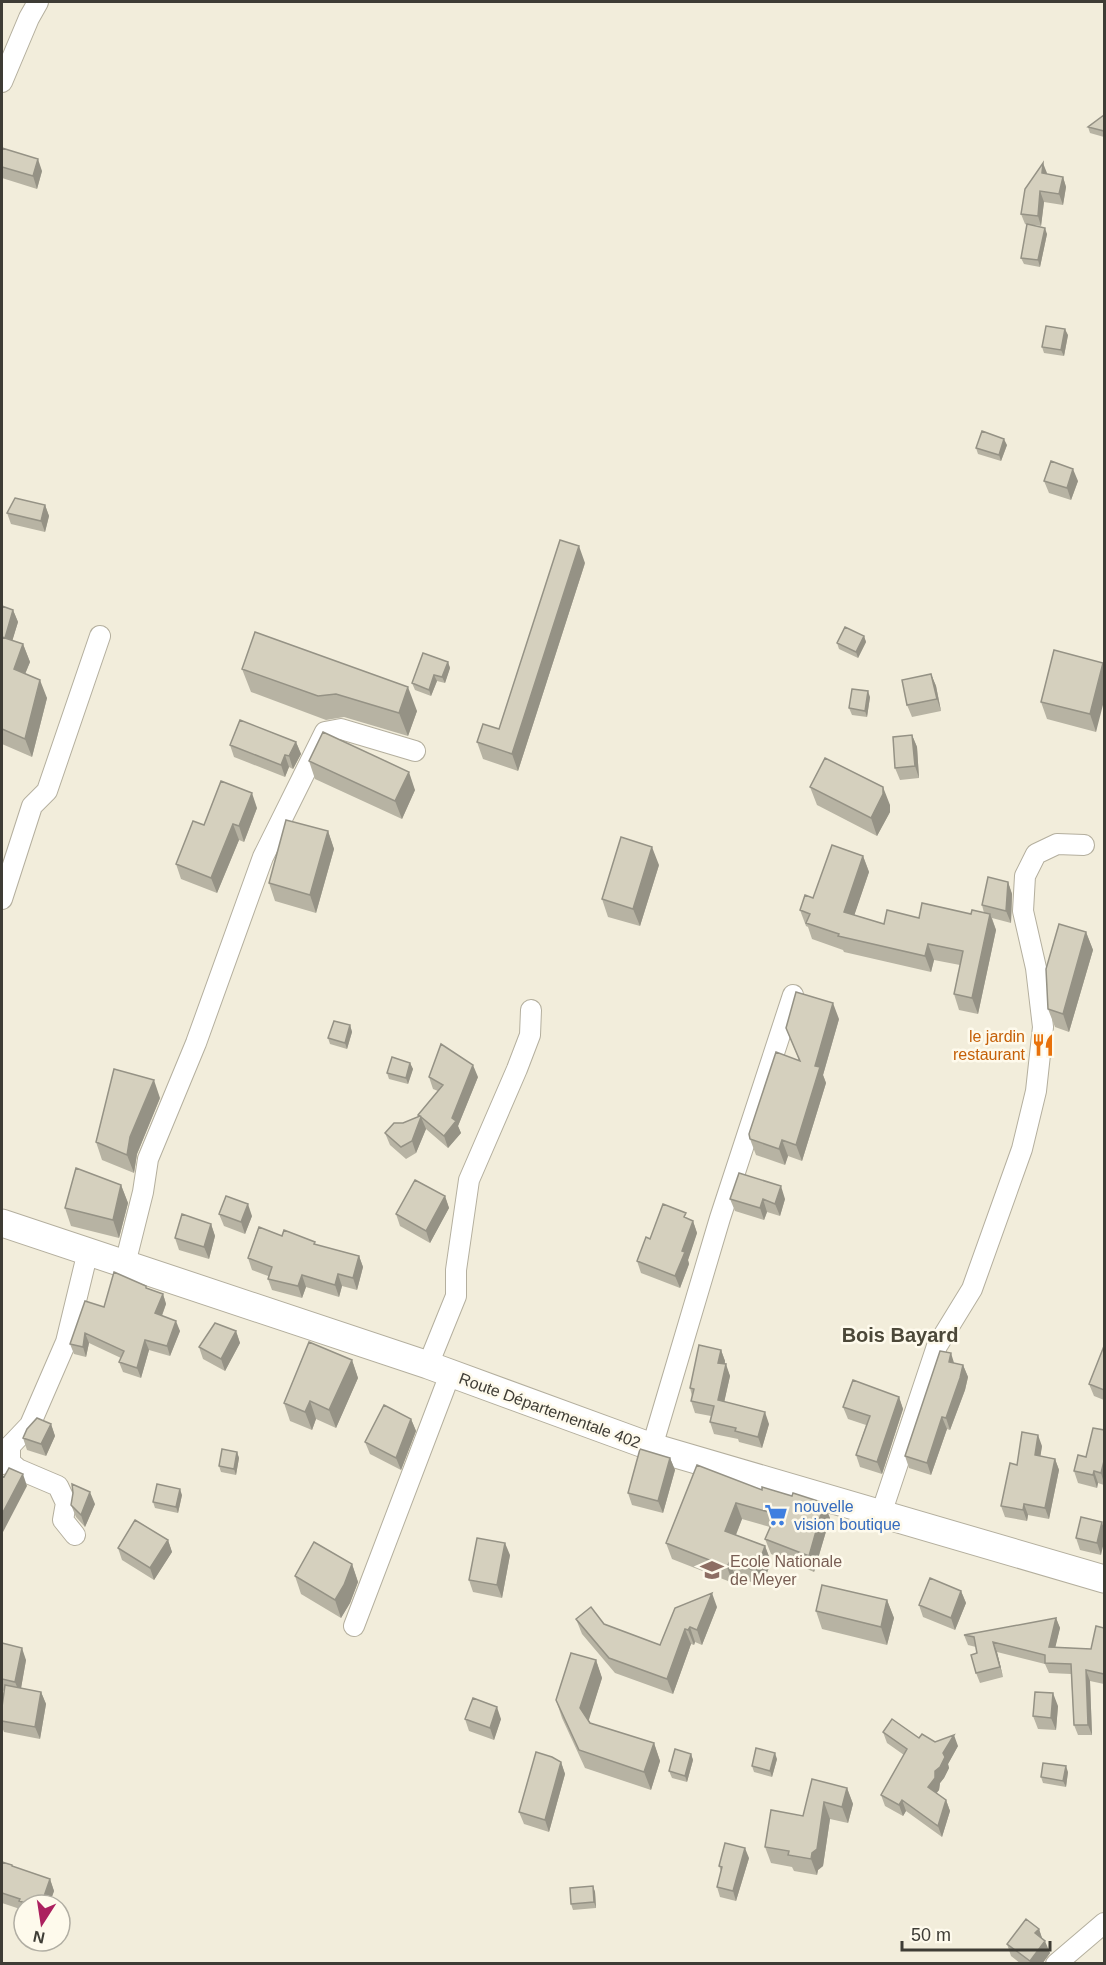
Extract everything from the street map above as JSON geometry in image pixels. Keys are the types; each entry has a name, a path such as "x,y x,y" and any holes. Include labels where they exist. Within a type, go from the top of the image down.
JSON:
{"main road":[{"name":"Route Départementale 402","path":"2,1222 439,1369 652,1447 1104,1579"}],"street":[{"path":"2,82 38,2"},
{"path":"2,899 32,806 47,791 100,636"},
{"path":"125,1264 143,1192 148,1159 196,1043 263,857 324,732 341,729 415,752"},
{"path":"881,1514 937,1346 972,1289 1022,1149 1036,1091 1042,1027 1036,968 1023,911 1025,876 1036,854 1057,844 1084,845"},
{"path":"652,1447 720,1218 793,995"},
{"path":"354,1626 439,1369 456,1296 456,1270 469,1180 530,1035 531,1010"},
{"path":"75,1535 63,1520 66,1503 58,1486 6,1463 10,1446 30,1425 66,1342 88,1251"},
{"path":"1056,1964 1104,1923"}],"building":[{"path":"1104,115 1104,131 1088,127"},
{"path":"2,148 38,159 33,176 2,167"},
{"path":"1043,163 1042,173 1063,177 1059,194 1040,191 1038,216 1021,214 1025,189"},
{"path":"1027,224 1045,228 1038,260 1021,258"},
{"path":"1046,326 1065,329 1061,350 1042,347"},
{"path":"982,431 1004,439 999,455 976,448"},
{"path":"1051,461 1073,469 1067,488 1044,481"},
{"path":"15,498 45,505 41,521 7,513"},
{"path":"560,540 579,546 512,754 477,742 483,724 499,729"},
{"path":"2,606 13,610 5,638 2,637"},
{"path":"845,627 864,636 856,652 837,643"},
{"path":"255,632 408,687 399,713 336,694 318,696 242,669"},
{"path":"2,637 23,644 14,669 40,680 25,739 2,729"},
{"path":"1054,650 1103,663 1090,714 1041,702"},
{"path":"423,653 448,662 442,677 434,675 429,690 412,683"},
{"path":"931,674 937,699 907,705 902,680"},
{"path":"852,689 868,691 865,711 849,708"},
{"path":"240,720 296,742 289,756 285,755 281,765 230,745"},
{"path":"323,732 409,772 395,801 309,761"},
{"path":"912,735 915,766 895,768 893,737"},
{"path":"825,758 883,787 883,794 871,818 810,787"},
{"path":"221,781 252,793 239,826 233,824 211,878 176,864 193,821 204,825"},
{"path":"286,820 328,831 310,895 269,883"},
{"path":"621,837 652,847 633,909 602,899"},
{"path":"832,845 863,856 844,912 884,924 887,910 919,918 922,903 971,914 972,910 990,914 972,998 954,994 963,951 928,944 925,956 838,936 839,934 806,923 810,914 800,910 805,895 813,898"},
{"path":"988,877 1008,882 1006,911 982,905"},
{"path":"1059,924 1086,932 1063,1014 1048,1009 1046,969"},
{"path":"796,992 833,1003 815,1066 820,1067 796,1145 782,1140 779,1149 750,1139 749,1134 776,1052 800,1061 786,1028"},
{"path":"334,1021 350,1025 345,1043 328,1038"},
{"path":"441,1044 473,1065 452,1118 456,1121 444,1136 421,1117 412,1141 401,1147 385,1133 394,1123 403,1123 420,1116 418,1115 443,1085 429,1077"},
{"path":"392,1057 410,1063 406,1078 387,1073"},
{"path":"114,1069 154,1080 130,1137 127,1155 96,1142"},
{"path":"76,1168 121,1185 113,1220 65,1208"},
{"path":"739,1173 781,1186 775,1204 763,1199 760,1208 730,1199"},
{"path":"415,1180 445,1196 426,1231 396,1214"},
{"path":"226,1196 248,1204 241,1222 219,1214"},
{"path":"663,1204 686,1213 684,1217 693,1221 682,1251 685,1252 675,1276 637,1261 646,1237 650,1239"},
{"path":"182,1214 211,1224 204,1247 175,1238"},
{"path":"259,1227 282,1236 284,1230 315,1242 314,1244 359,1256 353,1278 338,1274 335,1285 302,1275 298,1286 268,1279 272,1267 248,1258"},
{"path":"114,1272 163,1294 155,1313 176,1321 167,1346 145,1340 137,1368 119,1362 124,1351 85,1333 83,1347 70,1344 85,1301 104,1307"},
{"path":"215,1323 236,1331 221,1359 199,1347"},
{"path":"309,1342 352,1360 329,1410 310,1401 305,1412 284,1403"},
{"path":"699,1345 721,1350 718,1363 726,1364 718,1400 765,1412 758,1437 735,1431 736,1428 710,1422 714,1406 691,1401 694,1389 690,1388"},
{"path":"1104,1346 1104,1390 1089,1384"},
{"path":"940,1351 951,1353 949,1362 963,1365 946,1418 942,1417 927,1463 905,1456"},
{"path":"853,1380 899,1397 877,1462 856,1455 870,1416 843,1407"},
{"path":"384,1405 411,1419 396,1458 365,1442"},
{"path":"37,1418 51,1424 41,1444 23,1438 27,1429"},
{"path":"1093,1428 1104,1430 1104,1461 1101,1473 1094,1471 1093,1475 1074,1471 1078,1455 1086,1457"},
{"path":"1022,1432 1038,1435 1035,1455 1055,1459 1045,1508 1024,1504 1023,1510 1001,1506 1010,1463 1017,1465"},
{"path":"222,1449 237,1452 234,1469 219,1466"},
{"path":"640,1449 670,1458 658,1501 628,1493"},
{"path":"697,1465 762,1490 762,1487 792,1496 793,1493 824,1503 809,1556 765,1539 776,1514 736,1503 725,1531 765,1546 756,1571 730,1561 727,1567 666,1543"},
{"path":"9,1468 23,1474 2,1514 2,1476 4,1477"},
{"path":"72,1484 90,1492 81,1515 71,1505"},
{"path":"157,1484 180,1489 176,1507 153,1502"},
{"path":"1081,1517 1102,1522 1097,1543 1076,1538"},
{"path":"135,1520 168,1540 150,1568 118,1548"},
{"path":"477,1538 505,1543 497,1585 469,1580"},
{"path":"314,1542 352,1564 335,1600 295,1576"},
{"path":"930,1578 961,1591 951,1618 919,1605"},
{"path":"822,1585 887,1600 881,1627 816,1611"},
{"path":"712,1593 697,1630 690,1627 688,1630 685,1629 667,1679 609,1658 576,1619 591,1607 604,1624 660,1645 675,1608"},
{"path":"1056,1618 1049,1647 1091,1649 1096,1626 1104,1628 1104,1674 1086,1670 1088,1725 1074,1725 1071,1664 1045,1663 1045,1655 993,1642 1000,1667 976,1673 971,1655 977,1653 974,1637 964,1635"},
{"path":"2,1643 22,1648 15,1682 2,1679"},
{"path":"571,1653 596,1660 580,1708 590,1723 654,1743 644,1772 579,1750 556,1700"},
{"path":"5,1685 41,1692 35,1727 2,1721"},
{"path":"1035,1692 1053,1693 1051,1718 1033,1716"},
{"path":"473,1698 497,1707 490,1728 465,1719"},
{"path":"892,1719 919,1738 922,1734 935,1742 954,1735 943,1753 945,1757 940,1767 935,1771 935,1778 928,1787 946,1800 938,1826 902,1800 899,1805 881,1795 907,1749 883,1732"},
{"path":"756,1748 775,1753 770,1771 752,1766"},
{"path":"675,1749 691,1754 685,1776 669,1771"},
{"path":"536,1752 561,1762 545,1820 519,1812"},
{"path":"1043,1763 1066,1766 1063,1781 1041,1777"},
{"path":"812,1779 847,1788 842,1807 824,1802 817,1849 812,1853 811,1859 788,1855 789,1851 765,1847 771,1810 803,1816"},
{"path":"725,1843 745,1848 733,1891 717,1887"},
{"path":"2,1862 50,1879 45,1893 12,1893 12,1896 2,1893"},
{"path":"593,1886 594,1902 571,1904 570,1888"},
{"path":"1026,1919 1039,1929 1035,1933 1045,1941 1030,1961 1007,1944"}],"place":[{"name":"le jardin restaurant","path":"1043,1045"},
{"name":"nouvelle vision boutique","path":"776,1515"},
{"name":"Ecole Nationale de Meyer","path":"712,1570"}],"district":[{"name":"Bois Bayard","path":"900,1335"}]}
